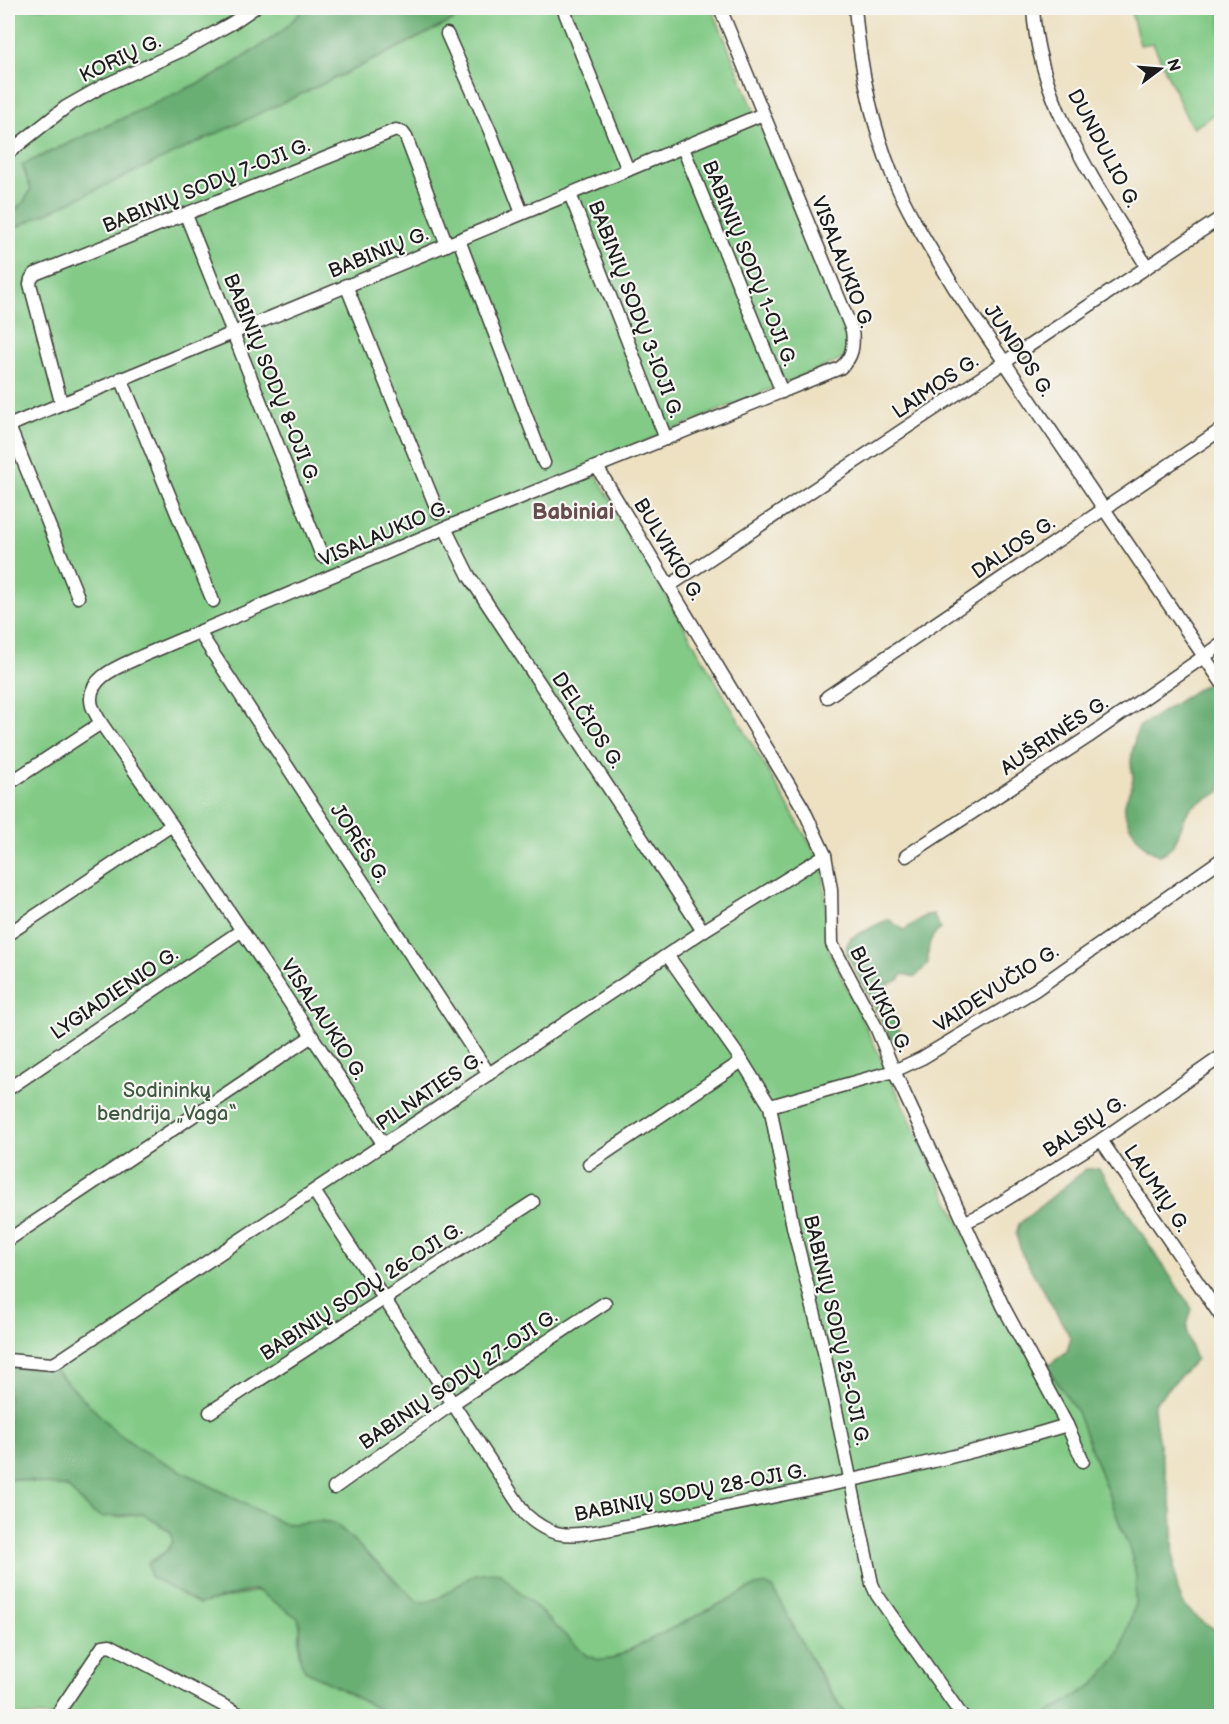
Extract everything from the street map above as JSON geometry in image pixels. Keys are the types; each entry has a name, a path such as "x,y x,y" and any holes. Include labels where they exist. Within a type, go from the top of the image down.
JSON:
{"street":[{"name":"KORIŲ G.","path":"8,153 66,106 103,86 187,48 254,8"},
{"path":"563,8 628,170"},
{"name":"VISALAUKIO G.","path":"384,1145 172,825 101,723 92,705 91,695 94,686 101,678 142,656 445,528 840,368 847,362 854,342 852,330 720,8"},
{"name":"JUNDOS G.","path":"855,8 862,66 872,112 893,177 925,240 1004,363 1221,683"},
{"name":"DUNDULIO G.","path":"1033,8 1038,46 1048,84 1062,120 1147,267"},
{"path":"447,34 490,131 522,213"},
{"name":"BABINIŲ G.","path":"8,426 763,114"},
{"name":"BABINIŲ SODŲ 7-OJI G.","path":"62,402 30,284 35,274 186,216 396,130 406,137 453,242"},
{"name":"BABINIŲ SODŲ 1-OJI G.","path":"683,148 782,392"},
{"name":"BABINIŲ SODŲ 3-IOJI G.","path":"570,194 666,439"},
{"name":"BABINIŲ SODŲ 8-OJI G.","path":"186,216 322,556"},
{"name":"LAIMOS G.","path":"669,586 1221,217"},
{"path":"453,242 544,463"},
{"path":"346,285 438,512"},
{"path":"121,378 213,601"},
{"path":"8,426 78,597"},
{"name":"DALIOS G.","path":"827,697 1221,429"},
{"name":"BULVIKIO G.","path":"597,467 803,808 825,855 831,889 832,944 876,1027 894,1071 1003,1306 1067,1425 1083,1461"},
{"name":"DELČIOS G.","path":"445,528 475,585 703,931"},
{"name":"JORĖS G.","path":"199,632 489,1074"},
{"name":"AUŠRINĖS G.","path":"906,856 1088,737 1221,644"},
{"path":"8,784 101,723"},
{"path":"8,934 172,825"},
{"name":"PILNATIES G.","path":"8,1360 52,1364 57,1362 703,931 825,855"},
{"name":"VAIDEVUČIO G.","path":"770,1106 894,1071 922,1058 1035,990 1221,859"},
{"name":"LYGIADIENIO G.","path":"8,1089 242,930"},
{"name":"BABINIŲ SODŲ 25-OJI G.","path":"668,956 742,1061 770,1106 793,1227 824,1352 872,1584 877,1595 962,1716"},
{"path":"8,1240 312,1036"},
{"name":"BALSIŲ G.","path":"965,1222 983,1215 1101,1140 1221,1056"},
{"path":"589,1164 742,1061"},
{"name":"LAUMIŲ G.","path":"1101,1140 1221,1318"},
{"name":"BABINIŲ SODŲ 28-OJI G.","path":"314,1191 525,1514 535,1523 556,1534 580,1534 606,1530 851,1481 992,1448 1067,1425"},
{"name":"BABINIŲ SODŲ 26-OJI G.","path":"210,1412 533,1202"},
{"name":"BABINIŲ SODŲ 27-OJI G.","path":"334,1488 452,1404 605,1303"},
{"path":"56,1716 103,1646 110,1644 243,1716"}],"green space":[{"path":"8,8 305,8 280,33 218,74 22,165 31,190 23,203 8,214"},
{"path":"305,8 478,8 357,68 8,231 8,214 23,203 31,190 22,165 218,74 280,33"},
{"name":"Sodininkų bendrija „Vaga“","path":"478,8 712,8 847,337 846,353 841,360 590,464 823,866 829,950 1003,1314 1047,1367 1077,1412 1131,1553 1136,1576 1135,1604 1121,1652 1095,1684 1044,1716 847,1716 764,1585 755,1586 612,1659 600,1660 587,1656 475,1574 441,1597 418,1602 336,1524 322,1521 282,1523 142,1451 115,1431 54,1369 8,1367 8,231 357,68"},
{"path":"1130,8 1221,8 1221,109 1194,128 1188,120 1153,43 1140,45"},
{"path":"1207,685 1212,687 1221,698 1221,791 1189,810 1171,848 1159,855 1140,841 1130,826 1125,811 1133,780 1131,760 1136,733 1139,727"},
{"path":"926,915 933,915 941,929 931,940 928,949 928,964 915,977 903,974 899,980 888,984 884,994 903,1038 902,1044 896,1045 847,954 847,945 851,938 888,919 904,930"},
{"path":"1086,1169 1099,1169 1192,1309 1187,1334 1196,1359 1154,1404 1158,1442 1171,1504 1174,1566 1178,1590 1182,1601 1194,1615 1221,1631 1221,1716 1044,1716 1095,1684 1121,1652 1135,1604 1136,1576 1131,1553 1077,1412 1047,1367 1067,1351 1071,1338 1022,1254 1016,1235 1019,1224"},
{"path":"8,1367 54,1369 115,1431 143,1451 282,1523 322,1521 336,1524 418,1602 439,1598 475,1575 487,1572 500,1573 587,1656 600,1660 612,1659 755,1586 764,1585 773,1588 822,1680 847,1716 391,1716 305,1670 300,1657 298,1618 258,1591 253,1590 199,1604 151,1577 148,1564 167,1551 172,1537 170,1531 143,1514 102,1517 91,1512 67,1487 8,1478"},
{"path":"8,1478 67,1487 91,1512 117,1517 143,1514 170,1531 172,1537 172,1542 166,1551 148,1563 151,1577 199,1604 258,1591 298,1618 300,1624 299,1655 305,1670 391,1716 8,1716"}],"district":[{"name":"Babiniai","path":"573,511"}]}
